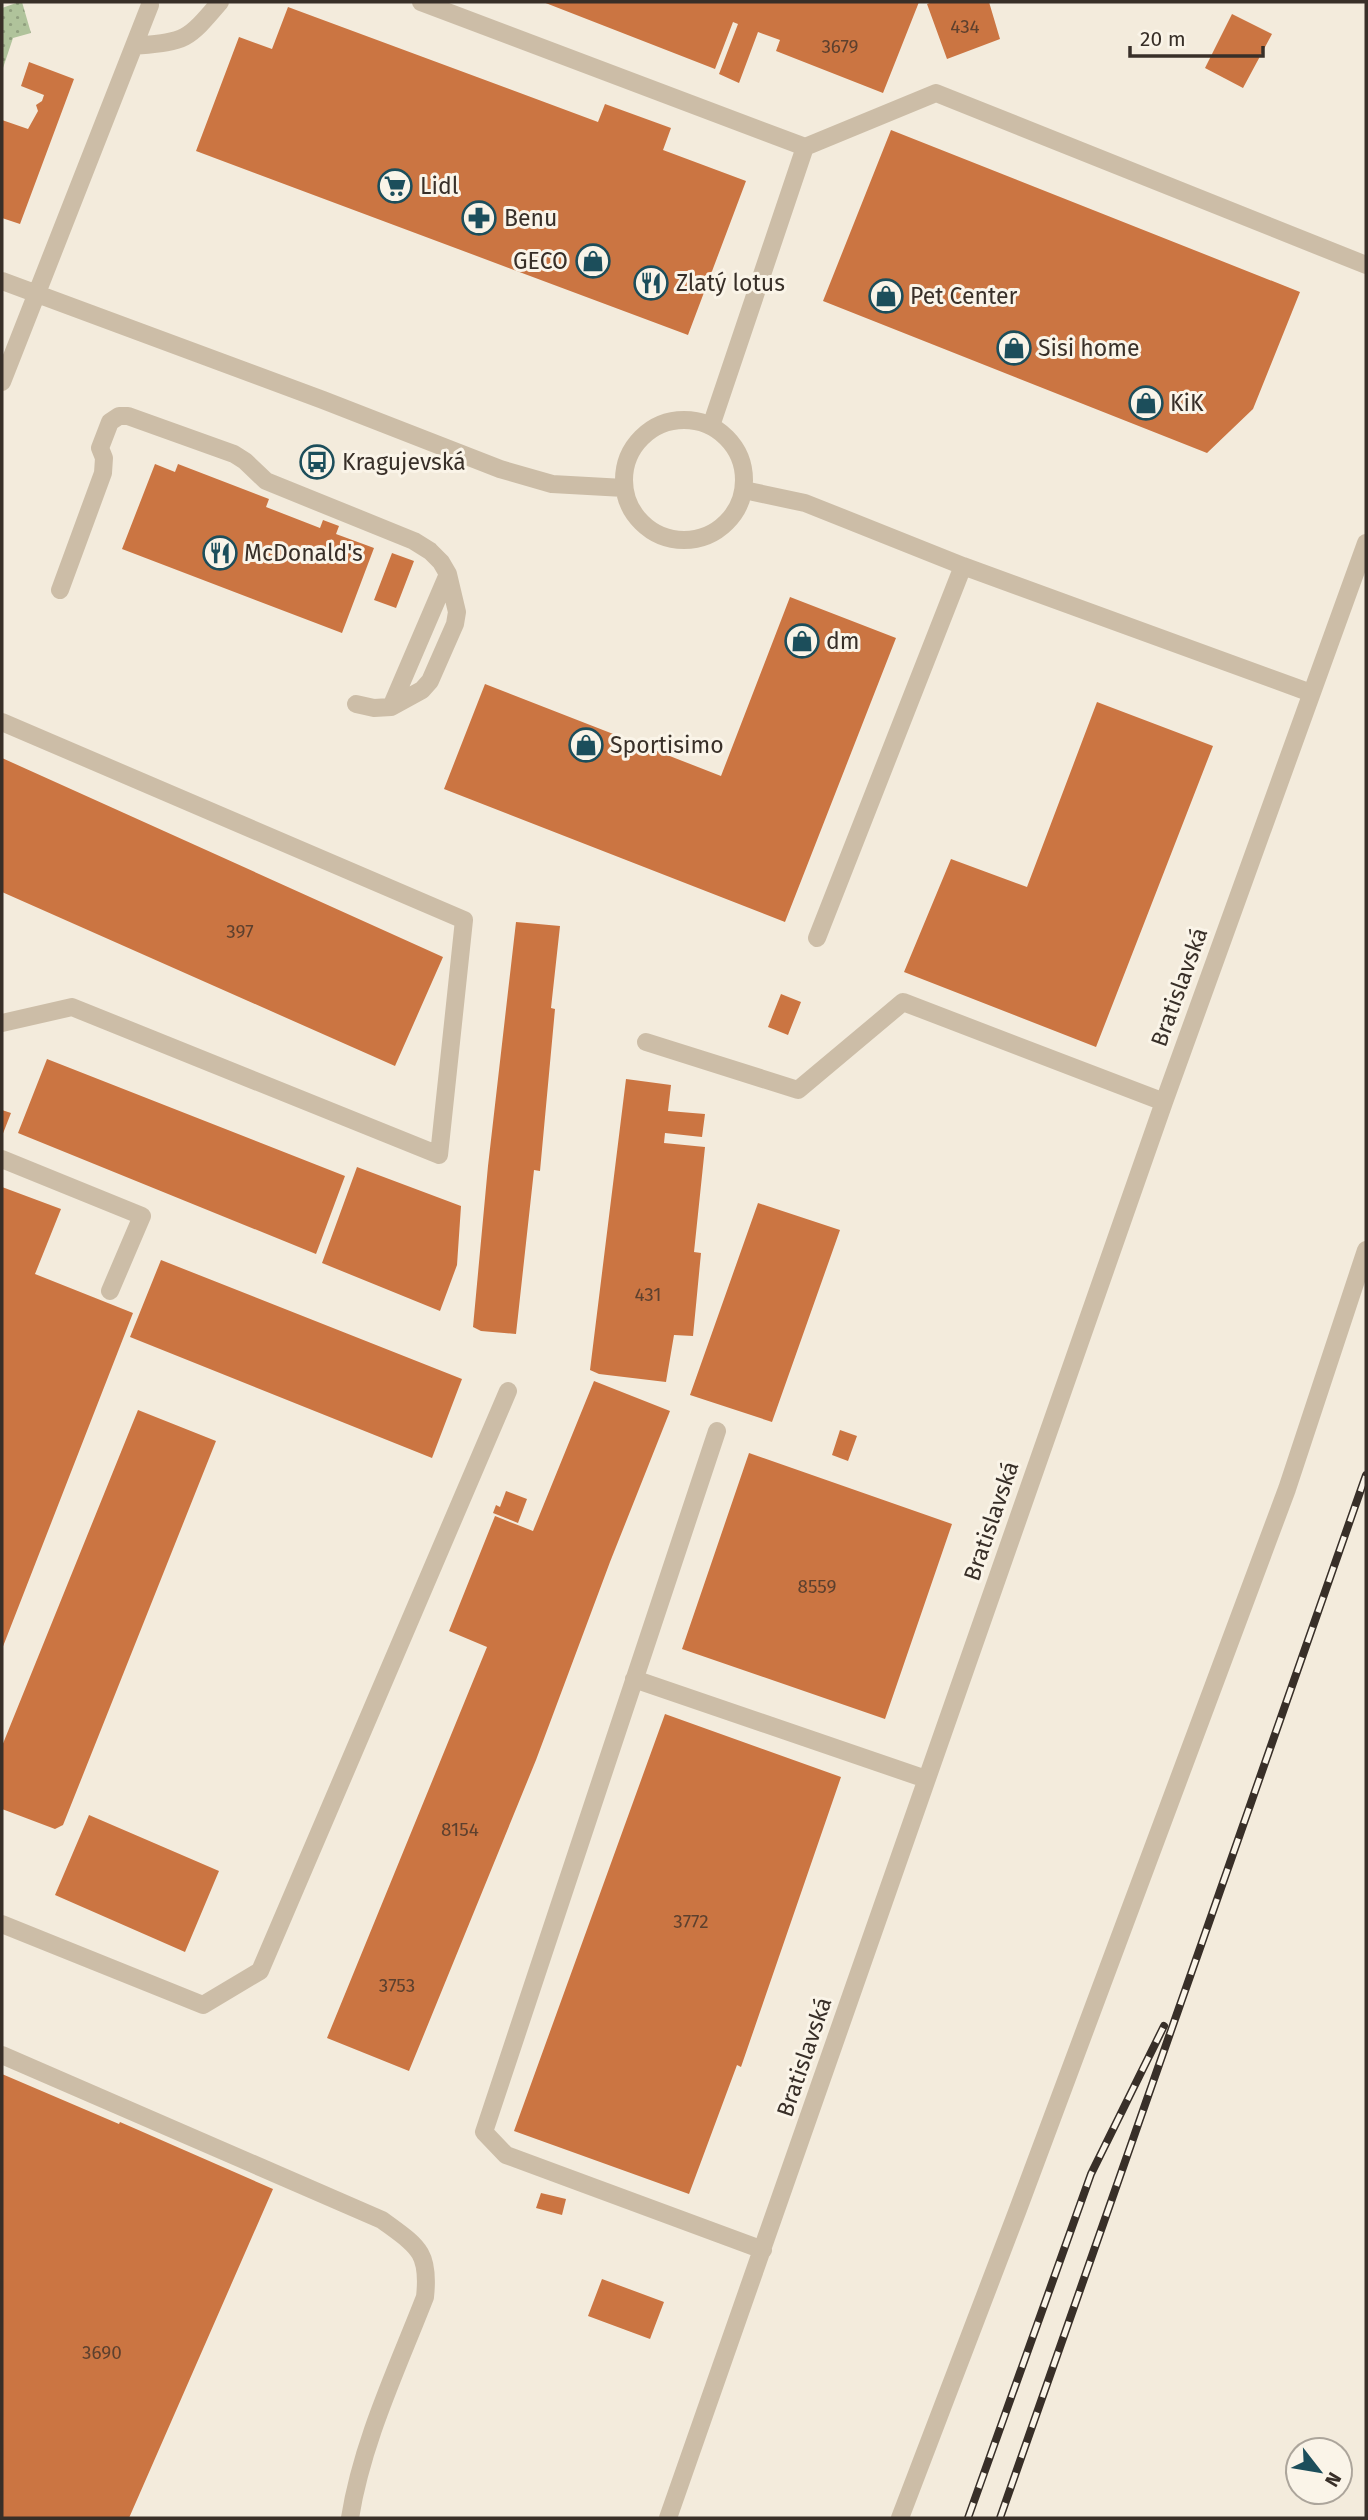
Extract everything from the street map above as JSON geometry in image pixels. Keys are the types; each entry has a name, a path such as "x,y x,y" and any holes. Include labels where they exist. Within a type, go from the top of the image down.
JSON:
{"street":[{"path":"134,46 177,42 195,31 220,2"},
{"path":"421,2 805,147 936,93 1366,265"},
{"path":"2,382 150,5"},
{"path":"711,426 805,147"},
{"path":"2,281 500,469 552,484 624,488"},
{"path":"60,590 103,473 104,458 100,448 110,422 119,416 128,416 234,454 266,481 414,541 430,551 448,574 457,612 455,624 430,681 422,690 391,707 374,708 356,704"},
{"path":"674,421 693,421 711,426 726,437 737,452 744,470 744,490 737,508 725,524 709,535 689,541 654,533 639,521 629,506 624,488 625,470 631,452 642,438 657,426 674,421"},
{"path":"744,490 805,503 963,566 1311,693"},
{"name":"Bratislavská","path":"668,2518 1164,1102 1366,543"},
{"path":"817,938 963,566"},
{"path":"391,707 448,574"},
{"path":"2,722 464,920 439,1155 72,1007 2,1023"},
{"path":"646,1042 798,1090 903,1002 1164,1102"},
{"path":"2,1160 142,1216 110,1291"},
{"path":"900,2518 1287,1489 1366,1250"},
{"path":"2,1924 204,2005 260,1971 508,1391"},
{"path":"716,1431 484,2132 506,2155 763,2250"},
{"path":"634,1679 926,1779"},
{"path":"2,2055 382,2220 421,2253 428,2271 425,2297 368,2446 350,2518"}],"green space":[{"path":"22,2 31,33 13,38 2,71 2,8"}],"building":[{"path":"543,2 919,2 883,93 776,51 780,40 758,32 739,83 719,74 738,24 733,22 715,69"},
{"path":"989,2 1000,39 947,59 927,4"},
{"path":"288,7 598,122 605,104 671,128 663,150 746,181 688,335 196,151 239,37 272,49"},
{"path":"1232,14 1272,34 1243,88 1205,68"},
{"path":"29,62 74,79 20,224 2,218 2,120 28,129 38,111 36,105 42,101 44,95 21,86"},
{"path":"891,130 1300,292 1253,409 1207,453 823,301"},
{"path":"155,464 175,472 178,464 269,499 266,507 320,528 323,520 339,526 336,534 374,548 342,633 122,549"},
{"path":"392,553 414,561 396,608 374,600"},
{"path":"790,597 896,638 785,922 444,789 485,684 721,776"},
{"path":"1097,702 1213,746 1096,1047 904,972 951,859 1027,887"},
{"path":"2,758 443,957 395,1066 2,892"},
{"path":"516,922 560,926 551,1008 555,1009 540,1171 534,1170 516,1334 481,1331 473,1327"},
{"path":"781,994 801,1002 788,1035 768,1027"},
{"path":"47,1059 345,1176 316,1254 18,1133"},
{"path":"626,1079 671,1085 668,1111 705,1114 702,1137 665,1133 664,1143 705,1147 694,1252 701,1253 693,1336 674,1335 666,1382 599,1374 590,1370"},
{"path":"2,1110 11,1113 2,1136"},
{"path":"357,1167 461,1206 457,1265 440,1311 322,1263"},
{"path":"2,1187 61,1209 35,1274 133,1313 2,1649"},
{"path":"758,1203 840,1230 772,1422 690,1395"},
{"path":"161,1260 462,1379 432,1458 130,1337"},
{"path":"594,1381 670,1411 536,1760 409,2071 327,2038 487,1647 449,1631 495,1516 533,1531"},
{"path":"138,1410 216,1441 63,1825 55,1829 2,1809 2,1746"},
{"path":"840,1430 857,1436 848,1461 832,1455"},
{"path":"749,1453 952,1524 885,1719 682,1649"},
{"path":"506,1491 527,1499 518,1523 493,1513 496,1505 500,1507"},
{"path":"665,1714 841,1777 741,2067 737,2065 689,2194 514,2131"},
{"path":"89,1815 219,1871 185,1952 55,1895"},
{"path":"2,2074 273,2189 129,2518 2,2518"},
{"path":"541,2193 566,2199 562,2215 536,2208"},
{"path":"602,2279 664,2302 650,2339 588,2316"}],"railway":[{"path":"1000,2518 1366,1475"},
{"path":"968,2518 1091,2174 1164,2026"}],"place":[{"name":"Lidl","path":"395,186"},
{"name":"Benu","path":"479,218"},
{"name":"GECO","path":"593,261"},
{"name":"Zlatý lotus","path":"651,283"},
{"name":"Pet Center","path":"886,296"},
{"name":"Sisi home","path":"1014,348"},
{"name":"KiK","path":"1146,403"},
{"name":"Kragujevská","path":"317,462"},
{"name":"McDonald's","path":"220,553"},
{"name":"dm","path":"802,641"},
{"name":"Sportisimo","path":"586,745"}]}
